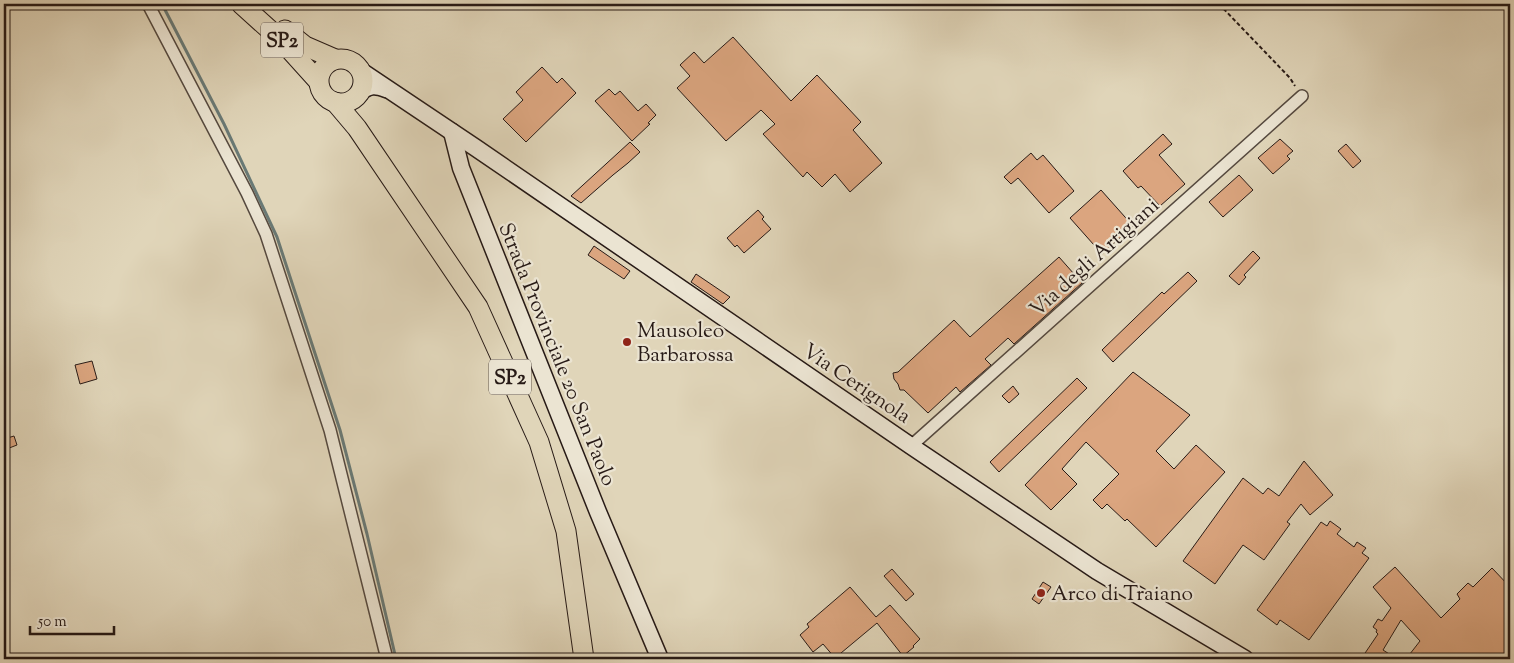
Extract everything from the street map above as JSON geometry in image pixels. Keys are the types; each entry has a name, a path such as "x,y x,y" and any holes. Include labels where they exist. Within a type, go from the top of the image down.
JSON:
{"main road":[{"name":"SP2","path":"241,4 281,40 318,81 323,94 335,102 357,128 478,306 539,442 566,531 584,659"},
{"name":"SP2","path":"255,4 305,46 335,59"},
{"name":"SP2","path":"318,81 323,67 335,59 350,61 356,64 361,71"},
{"path":"357,128 358,95 363,85 361,71"},
{"path":"335,102 346,103 358,95"}],"street":[{"path":"148,4 238,175 266,234 330,430 387,659"},
{"path":"361,71 452,132"},
{"path":"358,95 367,87 375,86 388,90"},
{"name":"Via degli Artigiani","path":"911,446 1302,96"},
{"name":"Via Cerignola","path":"452,132 1097,571 1245,659"},
{"name":"Strada Provinciale 20 San Paolo","path":"452,132 461,168 598,512 660,659"}],"path":[{"path":"1219,4 1290,78 1302,96"}],"building":[{"path":"733,37 791,101 817,75 861,122 853,130 882,163 850,192 835,174 822,187 807,172 803,177 763,134 775,124 761,110 726,141 677,88 690,76 680,65 694,52 704,63"},
{"path":"542,67 557,83 562,78 576,93 526,142 503,119 523,100 516,92"},
{"path":"609,89 615,95 620,91 638,111 646,104 656,115 648,123 650,124 632,141 595,101"},
{"path":"1163,134 1172,144 1159,155 1185,184 1160,206 1141,186 1138,188 1123,171"},
{"path":"1280,139 1293,151 1287,156 1290,159 1273,174 1258,158"},
{"path":"630,142 640,152 581,203 571,196"},
{"path":"1346,144 1361,161 1353,168 1338,151"},
{"path":"1031,153 1037,160 1043,155 1074,191 1049,213 1018,178 1011,184 1004,177"},
{"path":"1239,175 1253,190 1223,217 1209,202"},
{"path":"1101,190 1133,226 1102,254 1070,218"},
{"path":"758,210 764,217 762,219 771,229 744,253 727,238"},
{"path":"594,246 630,271 624,279 588,255"},
{"path":"1253,251 1260,258 1244,275 1246,277 1239,285 1229,276"},
{"path":"1059,257 1082,283 1014,344 1008,338 985,359 991,365 960,392 956,387 928,413 904,390 900,390 893,373 898,372 954,320 970,337"},
{"path":"1188,272 1197,281 1113,362 1102,350 1162,292 1164,294"},
{"path":"696,274 730,297 723,304 691,282"},
{"path":"92,361 97,379 80,384 75,365"},
{"path":"1133,372 1190,415 1156,451 1174,469 1196,445 1225,472 1156,547 1127,519 1125,521 1107,504 1102,509 1093,500 1119,474 1086,442 1062,469 1077,484 1051,510 1025,485"},
{"path":"1077,378 1087,388 999,472 990,462"},
{"path":"1013,386 1019,394 1009,403 1002,396"},
{"path":"14,436 17,445 4,450 4,439"},
{"path":"1304,461 1333,495 1310,515 1301,504 1287,522 1290,524 1264,560 1243,545 1215,584 1183,561 1243,478 1263,494 1268,488 1279,496"},
{"path":"1330,521 1341,529 1337,534 1354,547 1357,542 1366,548 1362,553 1369,558 1309,640 1280,620 1277,625 1257,610 1321,522 1327,526"},
{"path":"1395,567 1441,618 1460,599 1457,594 1468,583 1473,587 1492,568 1510,587 1510,659 1406,659 1420,641 1401,620 1383,650 1397,659 1361,659 1378,634 1377,630 1373,627 1378,619 1382,621 1391,608 1373,587"},
{"path":"892,569 914,594 906,601 884,576"},
{"name":"Arco di Traiano","path":"1043,582 1051,587 1039,604 1032,599"},
{"path":"850,587 876,617 890,605 920,639 914,647 903,656 877,623 835,658 823,644 813,652 800,635 809,627 807,624"}],"waterway":[{"path":"162,4 224,124 277,237 340,430 367,534 396,659"}],"place":[{"name":"Mausoleo Barbarossa","path":"627,342"},
{"name":"Arco di Traiano","path":"1041,593"}]}
